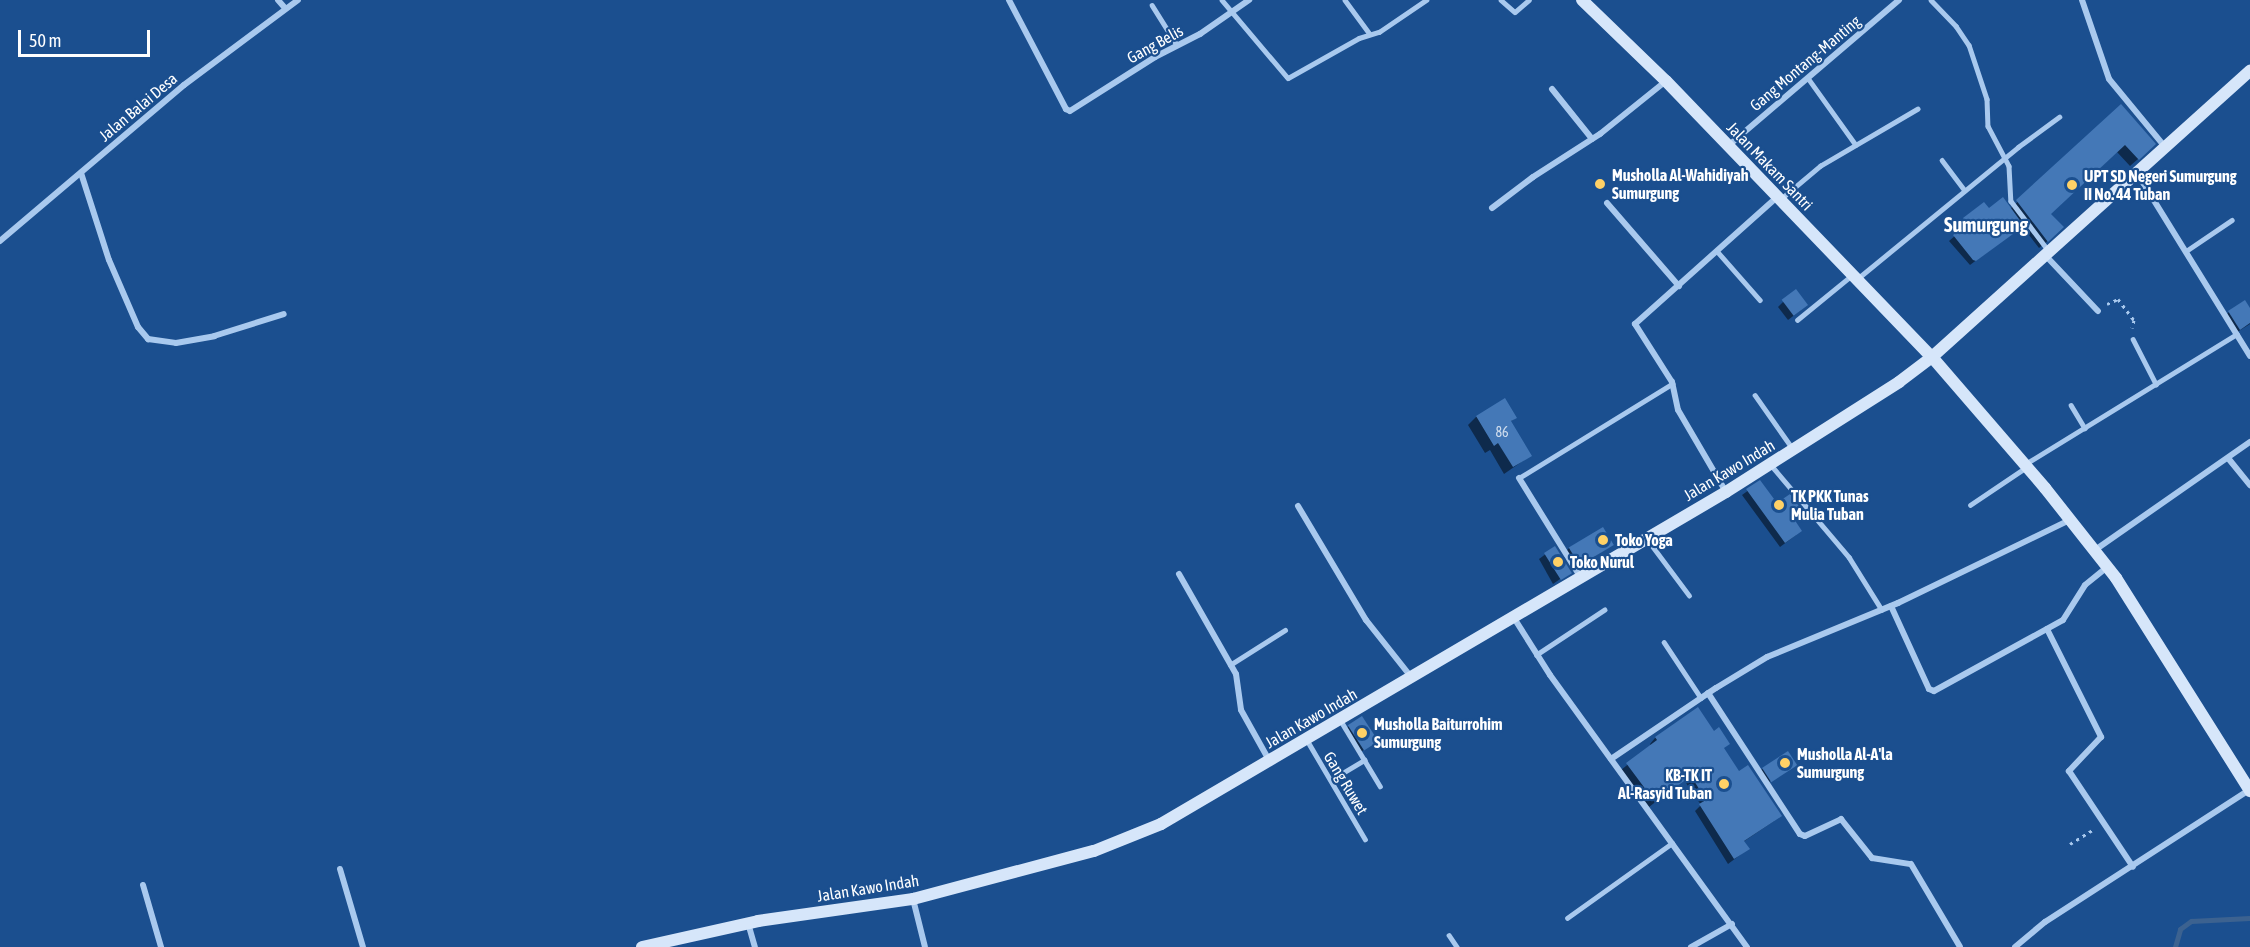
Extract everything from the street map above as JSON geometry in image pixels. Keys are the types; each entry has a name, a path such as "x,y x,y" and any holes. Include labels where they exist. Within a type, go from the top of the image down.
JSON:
{"street":[{"path":"278,0 285,8"},
{"name":"Jalan Balai Desa","path":"0,241 184,85 298,0"},
{"name":"Gang Belis","path":"1009,0 1066,109 1073,110 1177,45 1200,34 1249,0"},
{"name":"Gang Montang-Manting","path":"1728,146 1899,0"},
{"path":"2082,0 2111,82 2165,147"},
{"name":"Jalan Makam Santri","path":"1584,1 1666,81 1932,357 2026,466 2095,550 2151,630 2246,773 2250,790"},
{"name":"Jalan Kawo Indah","path":"642,947 748,923 914,899 1113,845 1161,824 1726,492 1899,382 1932,357 2250,71"},
{"path":"1492,208 1533,177 1592,139 1666,81"},
{"path":"1552,89 1592,139"},
{"path":"2137,172 2250,356"},
{"path":"81,173 109,260 138,327 148,339 176,343 214,336 284,314"},
{"path":"1726,492 1678,411 1673,383 1635,324 1779,198"},
{"path":"1607,203 1679,286"},
{"path":"2047,253 2098,311"},
{"path":"2095,550 2250,442"},
{"path":"2228,458 2250,485"},
{"path":"1519,478 1581,578"},
{"path":"1298,506 1343,579 1361,614 1412,678"},
{"path":"1611,759 1708,693 1767,657 1891,606 2071,520"},
{"path":"1891,606 1932,691 2066,617 2085,585 2107,567"},
{"path":"1179,574 1238,680 1242,713 1270,761"},
{"path":"1514,618 1536,655 1747,947"},
{"path":"2047,629 2101,736 2101,741 2069,769 2133,867"},
{"path":"1708,693 1800,834 1807,836 1841,819 1872,858 1911,864 1960,947"},
{"path":"2015,947 2045,922 2250,790"},
{"path":"340,869 363,947"},
{"path":"143,885 161,947"},
{"path":"914,899 925,947"},
{"path":"748,923 755,947"},
{"path":"1691,947 1732,924"}],"lane":[{"path":"1222,0 1287,78 1370,34 1379,32 1426,0"},
{"path":"1345,0 1370,34"},
{"path":"1501,0 1515,12 1529,0"},
{"path":"1930,0 1954,24 1969,45 1987,99 1988,126 2009,167 2012,202 2047,253"},
{"path":"1152,5 1177,45"},
{"path":"1808,78 1856,145"},
{"path":"1779,198 1820,166 1917,109"},
{"path":"1797,320 2059,117"},
{"path":"1942,160 1965,190"},
{"path":"2186,251 2232,220"},
{"path":"1717,251 1760,300"},
{"path":"1970,505 2085,428 2237,334"},
{"path":"2133,339 2156,384"},
{"path":"1519,478 1673,383"},
{"path":"1755,395 1793,450"},
{"path":"2071,405 2085,428"},
{"path":"1770,464 1849,557 1882,610"},
{"path":"1647,539 1689,596"},
{"path":"1536,655 1604,610"},
{"path":"1230,665 1285,630"},
{"path":"1664,642 1701,698"},
{"path":"1340,720 1380,786"},
{"name":"Gang Ruwet","path":"1307,740 1365,839"},
{"path":"1331,780 1364,760"},
{"path":"1567,918 1673,842"},
{"path":"1449,934 1456,947"}],"path":[{"path":"2098,311 2117,298 2134,320 2133,339"},
{"path":"2070,844 2104,823"}],"building":[{"name":"UPT SD Negeri Sumurgung II No. 44 Tuban","path":"2121,104 2156,144 2139,160 2125,145 2051,214 2064,227 2048,242 2016,200"},
{"path":"2003,197 2024,226 1976,261 1973,260 1953,235 1968,224 1963,218 1984,202 1989,208"},
{"path":"1796,289 1808,305 1794,316 1782,300"},
{"path":"2245,300 2250,308 2250,323 2240,330 2228,311"},
{"path":"1505,398 1517,418 1511,421 1532,456 1513,467 1498,443 1494,446 1476,416"},
{"name":"TK PKK Tunas Mulia Tuban","path":"1760,480 1777,503 1790,494 1803,512 1794,519 1802,531 1785,543 1746,489"},
{"path":"1603,527 1614,545 1580,566 1569,548"},
{"name":"Toko Nurul","path":"1555,546 1572,573 1561,580 1544,553"},
{"name":"KB-TK IT Al-Rasyid Tuban","path":"1698,707 1714,731 1719,727 1730,744 1724,748 1739,771 1748,765 1782,816 1744,841 1750,849 1734,859 1699,804 1706,800 1691,776 1655,802 1626,763 1657,740 1655,737"},
{"name":"Musholla Baiturrohim Sumurgung","path":"1362,716 1378,741 1364,750 1348,725"},
{"path":"1788,751 1797,765 1771,782 1762,768"}],"waterway":[{"path":"2175,947 2180,929 2191,921 2250,918"}],"place":[{"name":"Musholla Al-Wahidiyah Sumurgung","path":"1600,184"},
{"name":"UPT SD Negeri Sumurgung II No. 44 Tuban","path":"2072,185"},
{"name":"TK PKK Tunas Mulia Tuban","path":"1779,505"},
{"name":"Toko Yoga","path":"1603,540"},
{"name":"Toko Nurul","path":"1558,562"},
{"name":"Musholla Baiturrohim Sumurgung","path":"1362,733"},
{"name":"Musholla Al-A'la Sumurgung","path":"1785,763"},
{"name":"KB-TK IT Al-Rasyid Tuban","path":"1724,784"}],"district":[{"name":"Sumurgung","path":"1986,224"}]}
